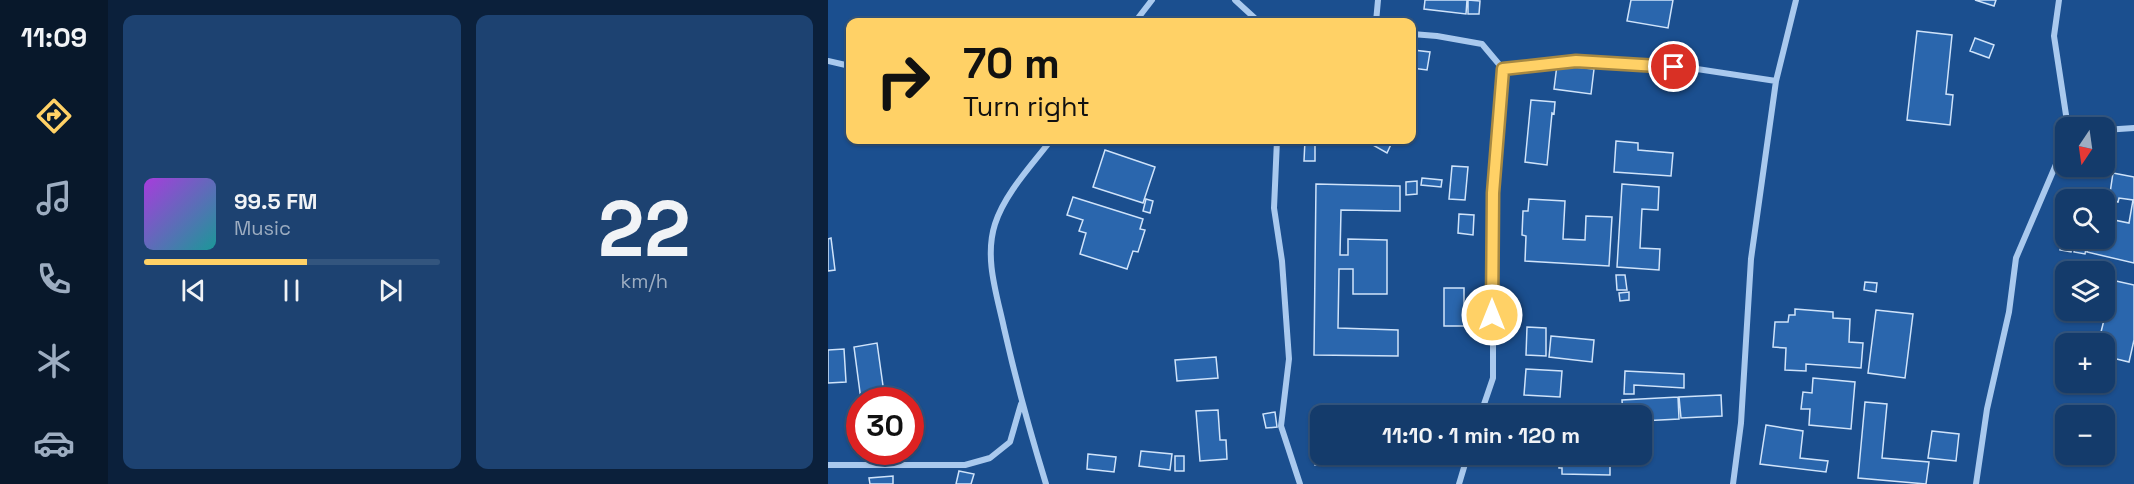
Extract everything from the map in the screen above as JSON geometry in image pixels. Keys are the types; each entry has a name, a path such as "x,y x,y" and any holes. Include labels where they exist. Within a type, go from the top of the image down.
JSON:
{"street":[{"path":"1138,18 1152,0"},
{"path":"1235,0 1255,18"},
{"path":"1376,18 1378,0"},
{"path":"1733,484 1741,423 1751,259 1776,81 1796,0"},
{"path":"2059,0 2054,36 2066,117"},
{"path":"1416,35 1482,44 1503,69 1493,193 1492,378 1483,405"},
{"path":"828,61 846,65"},
{"path":"1503,69 1576,61 1606,62 1697,69 1776,81"},
{"path":"2115,129 2134,128"},
{"path":"1046,484 1022,404 992,275 991,247 995,224 1009,196 1048,144"},
{"path":"1277,144 1274,208 1282,261 1289,359 1281,426 1300,484"},
{"path":"1976,484 1987,409 2009,312 2016,258 2055,167"},
{"path":"828,465 965,465 990,458 1010,442 1022,404"},
{"path":"1459,484 1465,465"}],"building":[{"path":"1425,0 1467,0 1466,14 1424,9"},
{"path":"1468,0 1480,1 1479,14 1468,14"},
{"path":"1631,0 1673,0 1668,28 1627,21"},
{"path":"1975,0 1996,0 1994,6"},
{"path":"1917,31 1952,35 1946,94 1953,95 1950,125 1907,120"},
{"path":"1975,38 1994,45 1989,58 1970,51"},
{"path":"1416,50 1430,52 1427,70 1416,69"},
{"path":"1557,65 1594,69 1591,94 1554,89"},
{"path":"1531,100 1555,102 1547,165 1525,162"},
{"path":"1616,141 1638,143 1638,150 1673,153 1671,176 1614,172"},
{"path":"1305,144 1315,144 1315,161 1304,161"},
{"path":"1371,144 1391,144 1387,153"},
{"path":"1105,150 1155,167 1143,203 1093,187"},
{"path":"1452,166 1468,167 1465,200 1449,199"},
{"path":"2115,173 2134,177 2134,263 2087,252 2088,249 2115,249 2115,220 2129,223 2133,200 2119,198 2118,202 2115,201 2115,189 2111,189"},
{"path":"1422,178 1442,180 1441,187 1421,185"},
{"path":"1417,181 1417,194 1406,195 1406,182"},
{"path":"1316,184 1400,186 1400,211 1341,210 1340,255 1348,255 1348,239 1387,240 1387,294 1353,294 1353,269 1339,269 1338,328 1398,330 1398,356 1314,355"},
{"path":"1622,184 1659,187 1658,210 1642,209 1640,248 1660,249 1659,270 1617,267"},
{"path":"1073,197 1143,219 1140,229 1145,230 1138,252 1133,251 1127,269 1080,254 1086,233 1079,231 1083,220 1067,215"},
{"path":"1146,199 1153,201 1150,213 1143,211"},
{"path":"1529,199 1565,201 1563,239 1585,240 1586,216 1612,217 1609,266 1525,261 1526,236 1522,235 1523,211 1528,211"},
{"path":"1459,214 1474,215 1473,235 1458,233"},
{"path":"831,238 835,270 828,271 828,239"},
{"path":"2060,249 2072,249 2071,252"},
{"path":"2075,249 2086,249 2085,254 2074,252"},
{"path":"1616,275 1625,275 1627,290 1617,290"},
{"path":"2115,281 2134,285 2134,340 2129,362 2115,359 2115,333 2101,333 2104,321 2115,321"},
{"path":"1865,282 1877,283 1876,292 1864,290"},
{"path":"1444,288 1464,288 1464,326 1444,326"},
{"path":"1629,292 1629,300 1620,301 1619,293"},
{"path":"1795,309 1833,312 1833,318 1850,319 1849,342 1863,343 1861,368 1806,364 1806,371 1785,370 1786,348 1773,347 1775,322 1788,322 1789,315 1795,315"},
{"path":"1876,310 1913,314 1905,378 1868,373"},
{"path":"1527,327 1546,328 1546,356 1526,355"},
{"path":"1551,336 1594,340 1592,362 1549,357"},
{"path":"877,343 883,387 859,387 854,347"},
{"path":"844,349 846,382 828,383 828,350"},
{"path":"1216,357 1218,378 1177,381 1175,360"},
{"path":"1526,369 1562,371 1560,397 1524,395"},
{"path":"1625,371 1684,374 1684,388 1634,385 1634,394 1624,394"},
{"path":"1813,378 1855,382 1851,429 1809,425 1810,409 1801,409 1803,392 1812,393"},
{"path":"1721,395 1722,416 1681,418 1679,397"},
{"path":"1678,397 1679,419 1652,420 1652,405 1622,405 1622,400"},
{"path":"1865,402 1887,404 1882,458 1929,462 1926,484 1858,478"},
{"path":"1218,410 1220,440 1226,440 1227,459 1200,461 1196,411"},
{"path":"1275,412 1277,427 1266,428 1263,414"},
{"path":"1766,425 1803,431 1800,458 1828,461 1826,472 1760,464"},
{"path":"1932,431 1959,434 1956,461 1928,458"},
{"path":"1141,451 1172,454 1170,470 1139,466"},
{"path":"1088,454 1116,457 1114,472 1087,469"},
{"path":"1175,456 1184,456 1184,471 1175,471"},
{"path":"1559,465 1610,465 1610,475 1562,474 1562,468 1559,468"},
{"path":"959,471 974,474 971,484 956,484"},
{"path":"893,476 893,484 870,484 869,478"}],"route":[{"path":"1492,315 1493,193 1503,69 1576,61 1674,67"}]}
